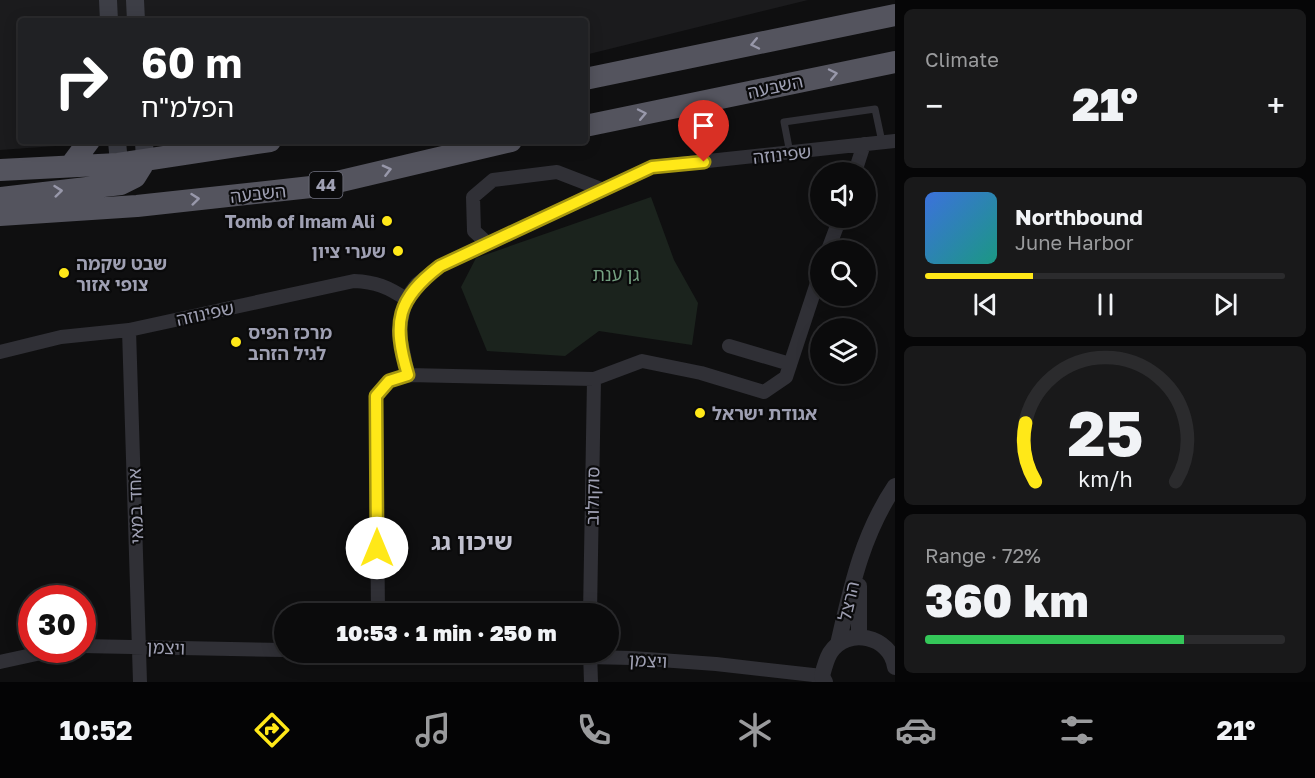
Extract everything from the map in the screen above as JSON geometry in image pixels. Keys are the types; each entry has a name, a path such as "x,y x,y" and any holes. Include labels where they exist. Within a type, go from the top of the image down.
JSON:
{"highway":[{"path":"588,78 895,15"},
{"name":"השבעה","path":"588,125 895,62"},
{"path":"71,165 87,144"},
{"path":"214,144 232,148"},
{"path":"0,198 120,174 145,151 232,148 254,144"},
{"name":"השבעה","path":"0,214 136,206 320,186 498,144"},
{"path":"0,170 71,165 120,174"}],"main road":[{"path":"108,0 109,18"},
{"path":"135,0 136,18"},
{"path":"117,144 120,174 126,197 136,206"}],"street":[{"name":"שפינוזה","path":"408,375 399,331 406,299 417,284 440,266 487,243 652,167 889,142"},
{"path":"858,162 864,144"},
{"path":"487,243 474,231 473,197 493,180 557,172 601,189"},
{"name":"שפינוזה","path":"0,352 61,337 129,330 354,281 374,282 386,286 406,299"},
{"path":"378,603 376,396 389,381 408,375 594,379 642,362 701,373 764,392 786,377 810,304"},
{"name":"אחד במאי","path":"129,330 140,682"},
{"path":"729,346 790,364"},
{"name":"סוקולוב","path":"590,603 594,379"},
{"name":"הרצל","path":"824,679 830,653 838,644 858,558 879,511 895,486"},
{"name":"הרצל","path":"858,558 859,637"},
{"path":"838,644 859,637 871,638 890,652 895,667"},
{"name":"ויצמן","path":"96,646 274,650"},
{"name":"ויצמן","path":"619,657 716,664 824,679"},
{"path":"0,662 18,658"},
{"path":"590,663 591,682"},
{"path":"894,682 895,678"}],"lane":[{"path":"790,153 784,122 875,109 889,142"}],"shaded area":[{"path":"0,0 808,0 588,54 588,18 18,18 18,144 83,144 0,150"}],"green space":[{"name":"גן ענת","path":"651,197 674,260 698,303 692,345 599,331 565,356 487,351 461,287 476,258"}],"place":[{"name":"Tomb of Imam Ali","path":"387,221"},
{"name":"שערי ציון","path":"398,251"},
{"name":"שבט שקמה צופי אזור","path":"64,273"},
{"name":"מרכז הפיס לגיל הזהב","path":"236,342"},
{"name":"אגודת ישראל","path":"700,413"}],"district":[{"name":"שיכון גג","path":"472,540"}],"route":[{"path":"377,548 376,396 389,381 408,375 402,355 399,331 406,299 417,284 440,266 652,167 704,162"}]}
